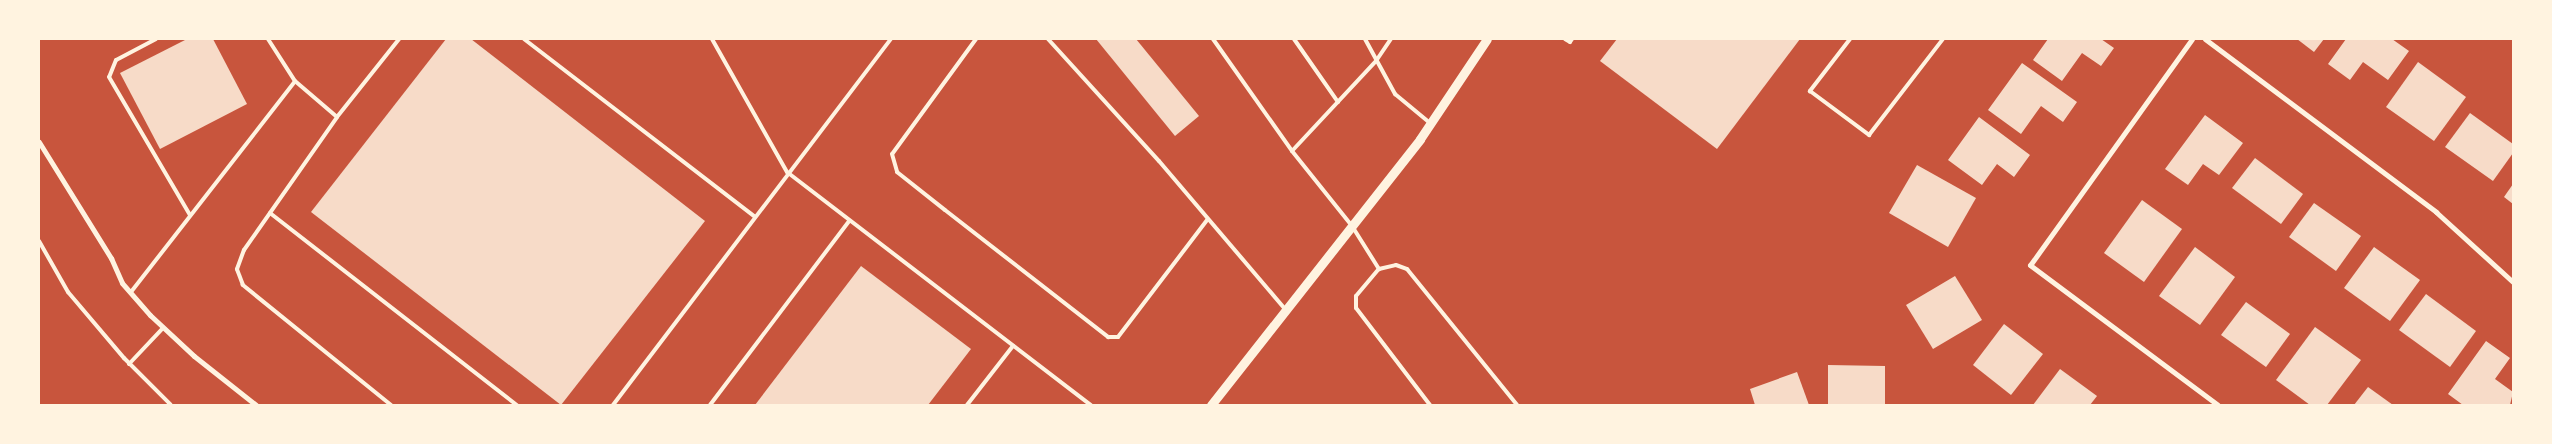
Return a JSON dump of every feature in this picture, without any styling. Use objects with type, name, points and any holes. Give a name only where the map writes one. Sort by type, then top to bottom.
[{"type":"street","points":[[1211,405],[1431,124],[1487,39]]},
{"type":"street","points":[[2192,39],[2030,265],[2218,405]]},
{"type":"street","points":[[2205,39],[2436,212],[2513,282]]},
{"type":"street","points":[[39,142],[111,258],[122,283],[163,328],[256,405]]},
{"type":"lane","points":[[156,39],[116,60],[109,77],[190,215]]},
{"type":"lane","points":[[268,39],[295,80],[337,117]]},
{"type":"lane","points":[[391,405],[243,284],[237,269],[244,250],[337,117],[399,39]]},
{"type":"lane","points":[[524,39],[754,216]]},
{"type":"lane","points":[[712,39],[787,172],[1091,405]]},
{"type":"lane","points":[[612,405],[787,172],[892,39]]},
{"type":"lane","points":[[976,39],[892,154],[897,172],[959,221],[1108,337],[1118,337],[1207,220]]},
{"type":"lane","points":[[1048,39],[1159,161],[1207,220],[1286,310]]},
{"type":"lane","points":[[1213,39],[1292,151],[1352,226],[1379,269]]},
{"type":"lane","points":[[1294,39],[1338,102]]},
{"type":"lane","points":[[1365,39],[1395,94],[1431,124]]},
{"type":"lane","points":[[1292,151],[1376,61],[1391,39]]},
{"type":"lane","points":[[1565,39],[1570,42],[1572,39]]},
{"type":"lane","points":[[1850,39],[1810,91],[1869,135],[1943,39]]},
{"type":"lane","points":[[131,292],[295,80]]},
{"type":"lane","points":[[270,213],[517,405]]},
{"type":"lane","points":[[710,405],[849,221]]},
{"type":"lane","points":[[39,241],[68,292],[129,364],[171,405]]},
{"type":"lane","points":[[1430,405],[1356,308],[1356,296],[1379,269],[1396,265],[1407,269],[1517,405]]},
{"type":"lane","points":[[129,364],[163,328]]},
{"type":"lane","points":[[967,405],[1013,346]]},
{"type":"building","points":[[187,39],[213,39],[247,104],[160,149],[120,73]]},
{"type":"building","points":[[446,39],[471,39],[705,221],[561,405],[311,212]]},
{"type":"building","points":[[1096,39],[1136,39],[1199,116],[1175,136]]},
{"type":"building","points":[[1617,39],[1800,39],[1717,149],[1600,61]]},
{"type":"building","points":[[2048,39],[2101,39],[2114,48],[2101,66],[2082,53],[2062,81],[2033,60]]},
{"type":"building","points":[[2297,39],[2324,39],[2314,52]]},
{"type":"building","points":[[2346,39],[2392,39],[2409,51],[2388,80],[2363,62],[2350,80],[2328,64]]},
{"type":"building","points":[[2418,62],[2466,97],[2434,141],[2386,107]]},
{"type":"building","points":[[2022,63],[2077,102],[2063,122],[2041,106],[2021,134],[1988,110]]},
{"type":"building","points":[[2470,113],[2513,144],[2513,153],[2493,181],[2445,147]]},
{"type":"building","points":[[2205,115],[2243,143],[2219,175],[2203,164],[2188,185],[2165,169]]},
{"type":"building","points":[[1979,117],[2030,155],[2014,177],[1997,164],[1982,185],[1948,160]]},
{"type":"building","points":[[2255,158],[2303,194],[2281,224],[2232,188]]},
{"type":"building","points":[[1917,165],[1976,198],[1948,247],[1889,213]]},
{"type":"building","points":[[2513,184],[2513,204],[2504,197]]},
{"type":"building","points":[[2142,200],[2182,229],[2144,282],[2104,253]]},
{"type":"building","points":[[2314,203],[2361,236],[2336,271],[2289,237]]},
{"type":"building","points":[[2195,247],[2235,277],[2200,325],[2159,296]]},
{"type":"building","points":[[2374,247],[2420,280],[2390,321],[2344,288]]},
{"type":"building","points":[[861,266],[971,349],[928,405],[755,405]]},
{"type":"building","points":[[1955,276],[1982,320],[1933,349],[1906,305]]},
{"type":"building","points":[[2426,294],[2476,331],[2450,367],[2399,330]]},
{"type":"building","points":[[2246,302],[2290,334],[2266,367],[2221,335]]},
{"type":"building","points":[[2004,324],[2043,354],[2011,395],[1973,365]]},
{"type":"building","points":[[2315,327],[2361,360],[2327,405],[2310,405],[2276,380]]},
{"type":"building","points":[[2486,341],[2510,358],[2495,379],[2513,392],[2510,405],[2463,405],[2448,394]]},
{"type":"building","points":[[1828,365],[1885,366],[1885,405],[1828,405]]},
{"type":"building","points":[[2060,369],[2097,396],[2090,405],[2033,405]]},
{"type":"building","points":[[1797,372],[1809,405],[1755,405],[1750,389]]},
{"type":"building","points":[[2368,387],[2393,405],[2354,405]]}]
